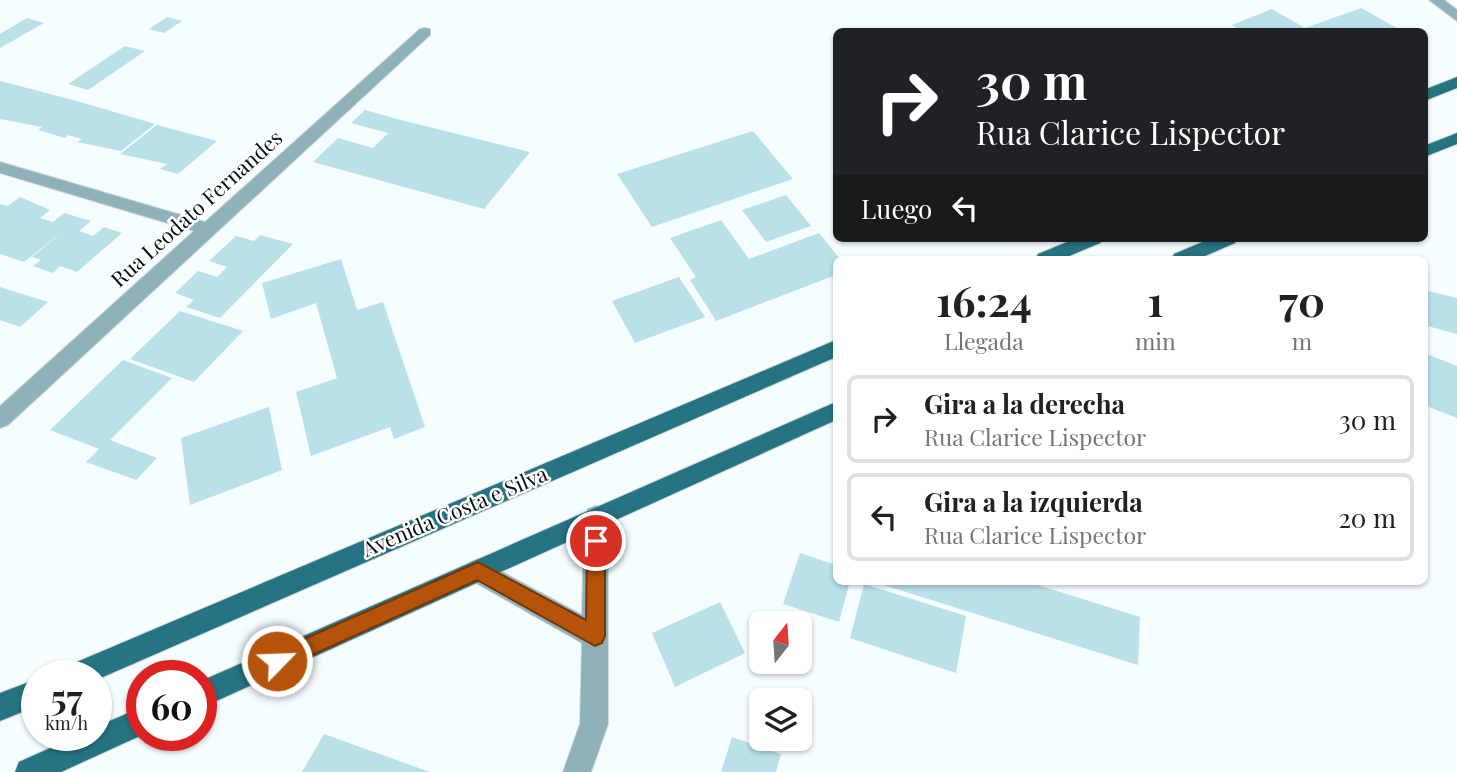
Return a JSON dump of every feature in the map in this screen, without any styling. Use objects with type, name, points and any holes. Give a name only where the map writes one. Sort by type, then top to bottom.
[{"type":"main road","points":[[1428,94],[1457,82]]},
{"type":"main road","points":[[1428,150],[1457,138]]},
{"type":"main road","points":[[1052,256],[1085,242]]},
{"type":"main road","points":[[1188,256],[1219,242]]},
{"type":"main road","name":"Avenida Costa e Silva","points":[[111,660],[833,349]]},
{"type":"main road","points":[[217,688],[833,412]]},
{"type":"main road","points":[[0,707],[21,698]]},
{"type":"main road","points":[[29,772],[126,729]]},
{"type":"street","points":[[1436,0],[1456,14]]},
{"type":"street","name":"Rua Leodato Fernandes","points":[[0,419],[425,32]]},
{"type":"street","points":[[0,167],[208,229]]},
{"type":"street","points":[[577,772],[594,724],[596,517]]},
{"type":"street","points":[[478,571],[595,636]]},
{"type":"building","points":[[1361,8],[1397,28],[1305,28]]},
{"type":"building","points":[[1272,9],[1305,28],[1237,28],[1232,25]]},
{"type":"building","points":[[167,17],[182,21],[164,33],[149,29]]},
{"type":"building","points":[[27,18],[44,23],[0,48],[0,34]]},
{"type":"building","points":[[125,46],[145,51],[88,90],[68,84]]},
{"type":"building","points":[[0,81],[155,124],[121,151],[77,142],[82,139],[68,135],[65,138],[38,130],[42,127],[0,119]]},
{"type":"building","points":[[365,110],[530,152],[484,209],[313,162],[338,138],[373,148],[388,133],[351,123]]},
{"type":"building","points":[[157,125],[217,141],[178,174],[160,169],[167,164],[120,154]]},
{"type":"building","points":[[753,131],[793,179],[652,227],[617,174]]},
{"type":"building","points":[[786,195],[811,226],[766,242],[742,210]]},
{"type":"building","points":[[20,197],[50,210],[40,218],[53,222],[64,213],[91,221],[79,231],[93,236],[104,227],[122,233],[77,272],[60,266],[53,273],[33,266],[41,260],[32,257],[66,229],[24,262],[0,254],[0,204],[8,206]]},
{"type":"building","points":[[721,220],[749,259],[819,233],[838,256],[833,256],[833,276],[716,321],[690,280],[696,277],[670,238]]},
{"type":"building","points":[[260,235],[293,244],[220,318],[186,307],[194,300],[175,293],[198,271],[217,277],[227,267],[209,261],[236,236],[254,241]]},
{"type":"building","points":[[341,259],[357,310],[383,302],[425,427],[394,439],[390,427],[311,456],[296,392],[337,378],[316,303],[271,319],[262,283]]},
{"type":"building","points":[[679,277],[705,317],[635,343],[612,301]]},
{"type":"building","points":[[0,287],[48,302],[20,327],[0,320]]},
{"type":"building","points":[[1428,291],[1457,298],[1457,334],[1428,326]]},
{"type":"building","points":[[180,311],[243,331],[194,382],[130,359]]},
{"type":"building","points":[[1428,355],[1457,366],[1457,418],[1428,407]]},
{"type":"building","points":[[123,360],[172,378],[110,440],[157,458],[136,480],[86,462],[99,449],[50,430]]},
{"type":"building","points":[[269,407],[282,470],[190,505],[181,438]]},
{"type":"building","points":[[800,553],[833,564],[833,585],[849,585],[839,622],[812,613],[812,611],[783,604]]},
{"type":"building","points":[[864,585],[966,616],[956,673],[850,638]]},
{"type":"building","points":[[884,585],[1038,585],[1140,617],[1138,665]]},
{"type":"building","points":[[720,602],[745,653],[675,687],[652,633]]},
{"type":"building","points":[[324,734],[430,772],[302,772]]},
{"type":"building","points":[[732,737],[749,743],[749,751],[772,751],[781,754],[776,772],[721,772]]},
{"type":"route","points":[[277,661],[478,571],[595,636],[596,541]]}]
